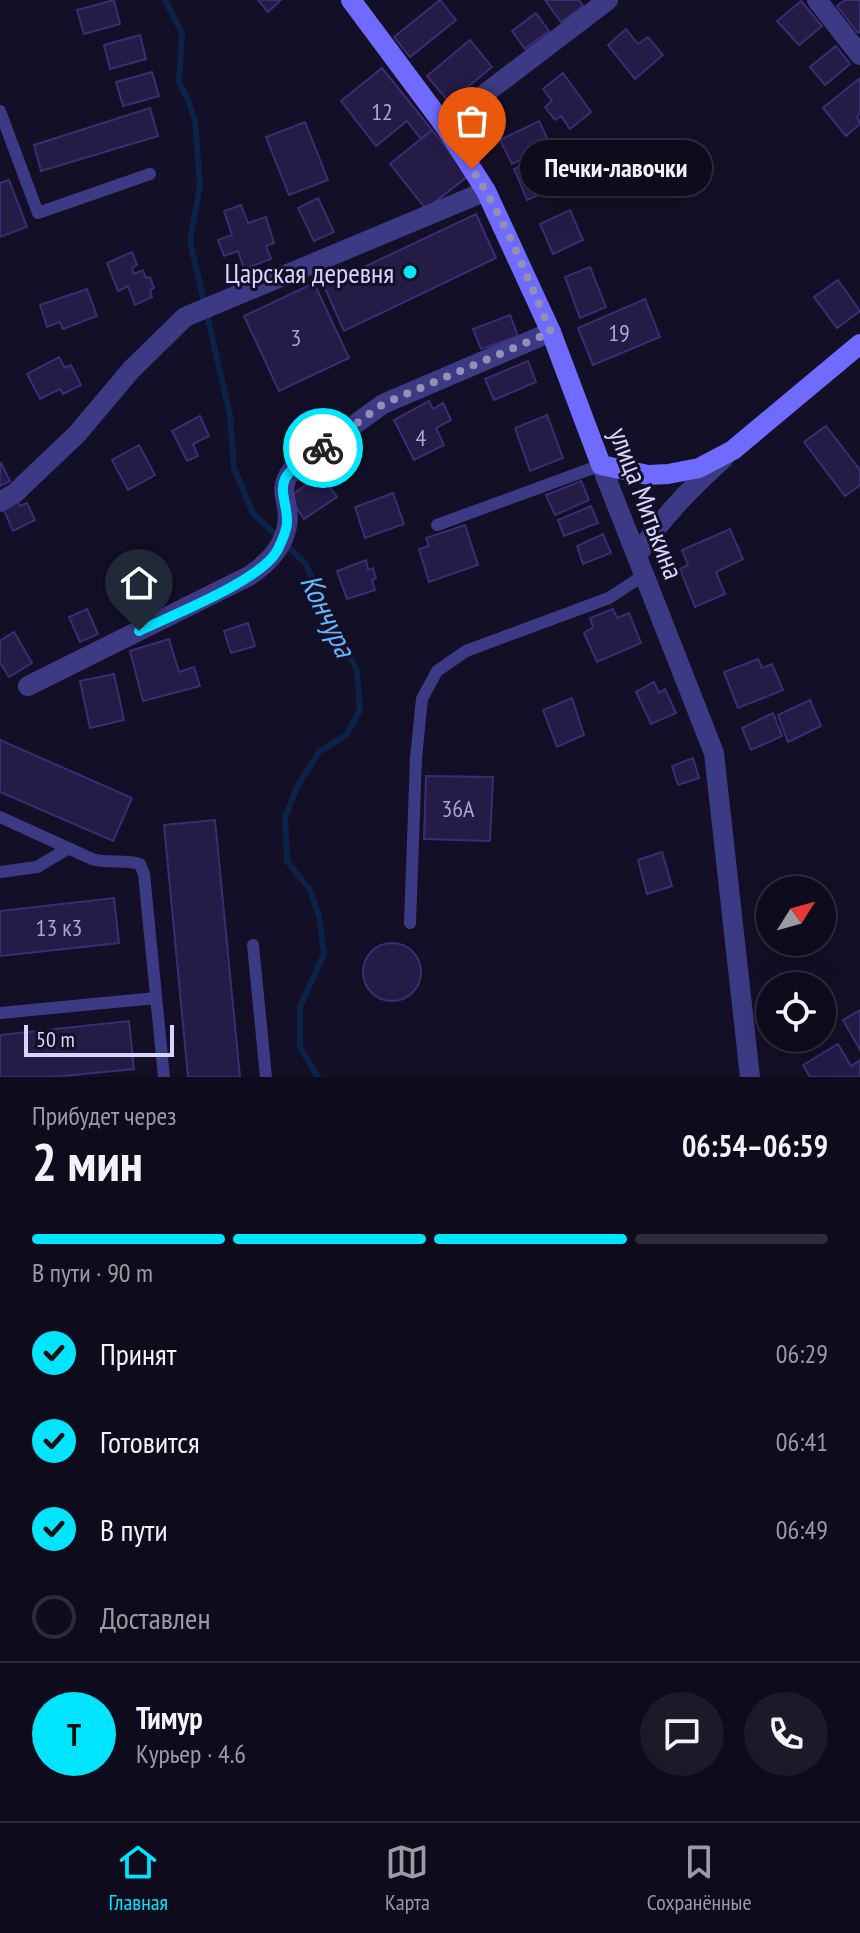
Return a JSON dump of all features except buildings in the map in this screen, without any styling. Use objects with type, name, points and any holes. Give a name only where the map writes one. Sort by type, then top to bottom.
[{"type":"street","name":"улица Митькина","points":[[351,0],[444,125],[486,191],[551,332],[714,753],[750,1077]]},
{"type":"street","points":[[444,125],[608,0]]},
{"type":"street","points":[[817,0],[860,55]]},
{"type":"street","points":[[0,502],[15,493],[77,434],[131,370],[185,317],[486,191]]},
{"type":"street","points":[[28,686],[249,576],[267,564],[287,526],[282,488],[284,480],[301,463],[383,404],[551,332]]},
{"type":"street","points":[[640,565],[669,511],[733,450],[860,344]]},
{"type":"street","points":[[601,465],[648,475],[668,474],[699,468],[733,450]]},
{"type":"lane","points":[[0,111],[38,213],[150,174]]},
{"type":"lane","points":[[437,525],[601,465]]},
{"type":"lane","points":[[410,923],[416,758],[422,699],[437,671],[466,651],[609,598],[640,565]]},
{"type":"lane","points":[[0,817],[101,862],[129,860],[140,864],[144,874],[164,1077]]},
{"type":"lane","points":[[0,872],[37,867],[69,848]]},
{"type":"lane","points":[[253,945],[266,1077]]},
{"type":"lane","points":[[0,1013],[156,998]]},
{"type":"waterway","name":"Кончура","points":[[165,0],[182,33],[179,83],[189,101],[195,122],[200,185],[190,241],[230,415],[234,468],[253,513],[305,563],[357,671],[360,710],[346,735],[319,752],[298,785],[285,817],[287,861],[310,890],[319,916],[324,954],[300,1007],[300,1047],[318,1077]]},
{"type":"way so far","points":[[323,448],[383,404],[551,332],[522,263],[472,169]]},
{"type":"place","name":"Печки-лавочки","points":[[472,169]]},
{"type":"place","name":"Царская деревня","points":[[410,272]]},
{"type":"route","points":[[139,631],[267,564],[287,526],[282,488],[284,480],[292,470],[323,448]]}]
